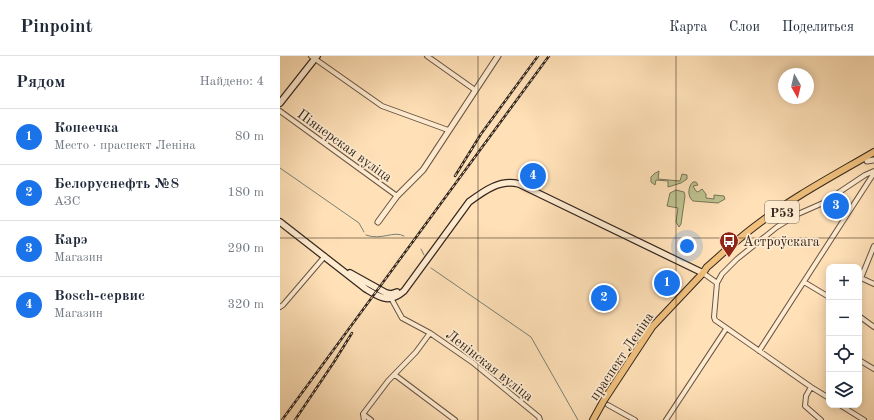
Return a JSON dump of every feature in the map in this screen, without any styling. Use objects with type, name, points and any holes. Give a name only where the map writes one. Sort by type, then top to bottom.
[{"type":"main road","points":[[280,103],[314,57]]},
{"type":"main road","name":"праспект Леніна","points":[[704,273],[707,267],[728,248],[769,216],[874,152]]},
{"type":"main road","name":"праспект Леніна","points":[[593,418],[652,327],[704,273],[759,226],[810,194],[872,159]]},
{"type":"main road","points":[[280,222],[366,289],[379,297],[387,299],[400,295],[404,291],[469,202],[495,186],[506,183],[520,184],[704,273]]},
{"type":"main road","points":[[339,268],[386,293],[391,294],[398,292],[408,284]]},
{"type":"street","points":[[427,56],[475,90]]},
{"type":"street","points":[[378,222],[397,196],[423,170],[498,56]]},
{"type":"street","points":[[314,57],[382,106],[448,130]]},
{"type":"street","name":"Піянерская вуліца","points":[[280,111],[397,196]]},
{"type":"street","points":[[759,351],[874,172]]},
{"type":"street","points":[[826,396],[715,320],[717,283],[722,274],[737,259],[777,227],[798,214],[823,203],[865,175],[874,172]]},
{"type":"street","points":[[874,246],[861,278],[874,284]]},
{"type":"street","points":[[280,306],[283,305],[325,256]]},
{"type":"street","points":[[704,273],[717,283]]},
{"type":"street","points":[[804,282],[826,295]]},
{"type":"street","name":"Ленінская вуліца","points":[[392,298],[402,318],[430,333],[472,362],[539,417],[540,420]]},
{"type":"street","points":[[862,318],[874,327]]},
{"type":"street","points":[[666,420],[726,329]]},
{"type":"street","points":[[364,420],[363,414],[388,381],[416,352],[430,333]]},
{"type":"street","points":[[862,362],[874,369]]},
{"type":"street","points":[[395,375],[455,420]]},
{"type":"street","points":[[811,387],[806,396],[805,406],[821,420]]},
{"type":"street","points":[[608,405],[635,420]]},
{"type":"street","points":[[845,408],[864,420]]},
{"type":"street","points":[[363,414],[371,420]]},
{"type":"green space","points":[[659,171],[658,179],[680,181],[682,174],[687,175],[687,179],[681,183],[668,187],[668,181],[656,180],[655,185],[651,182],[651,177]]},
{"type":"green space","points":[[693,182],[696,182],[698,185],[693,186],[696,191],[698,192],[702,189],[706,194],[706,198],[714,199],[714,195],[724,196],[725,199],[718,203],[693,201],[689,192],[690,186]]},
{"type":"green space","points":[[676,190],[684,192],[685,196],[681,224],[679,227],[676,222],[678,208],[667,206],[670,193]]},
{"type":"waterway","points":[[280,168],[359,223],[364,232]]},
{"type":"waterway","points":[[366,235],[377,237],[400,234],[404,236]]},
{"type":"waterway","points":[[421,249],[424,255]]},
{"type":"waterway","points":[[431,268],[531,337],[578,420]]},
{"type":"railway","points":[[455,176],[481,134],[538,56]]},
{"type":"railway","points":[[282,420],[549,56]]},
{"type":"railway","points":[[295,420],[352,333]]},
{"type":"place","name":"Bosch-сервис","points":[[533,176]]},
{"type":"place","name":"Карэ","points":[[836,206]]},
{"type":"place","name":"Астроўскага","points":[[729,258]]},
{"type":"place","name":"Копеечка","points":[[667,283]]},
{"type":"place","name":"Белоруснефть №8","points":[[604,298]]}]
